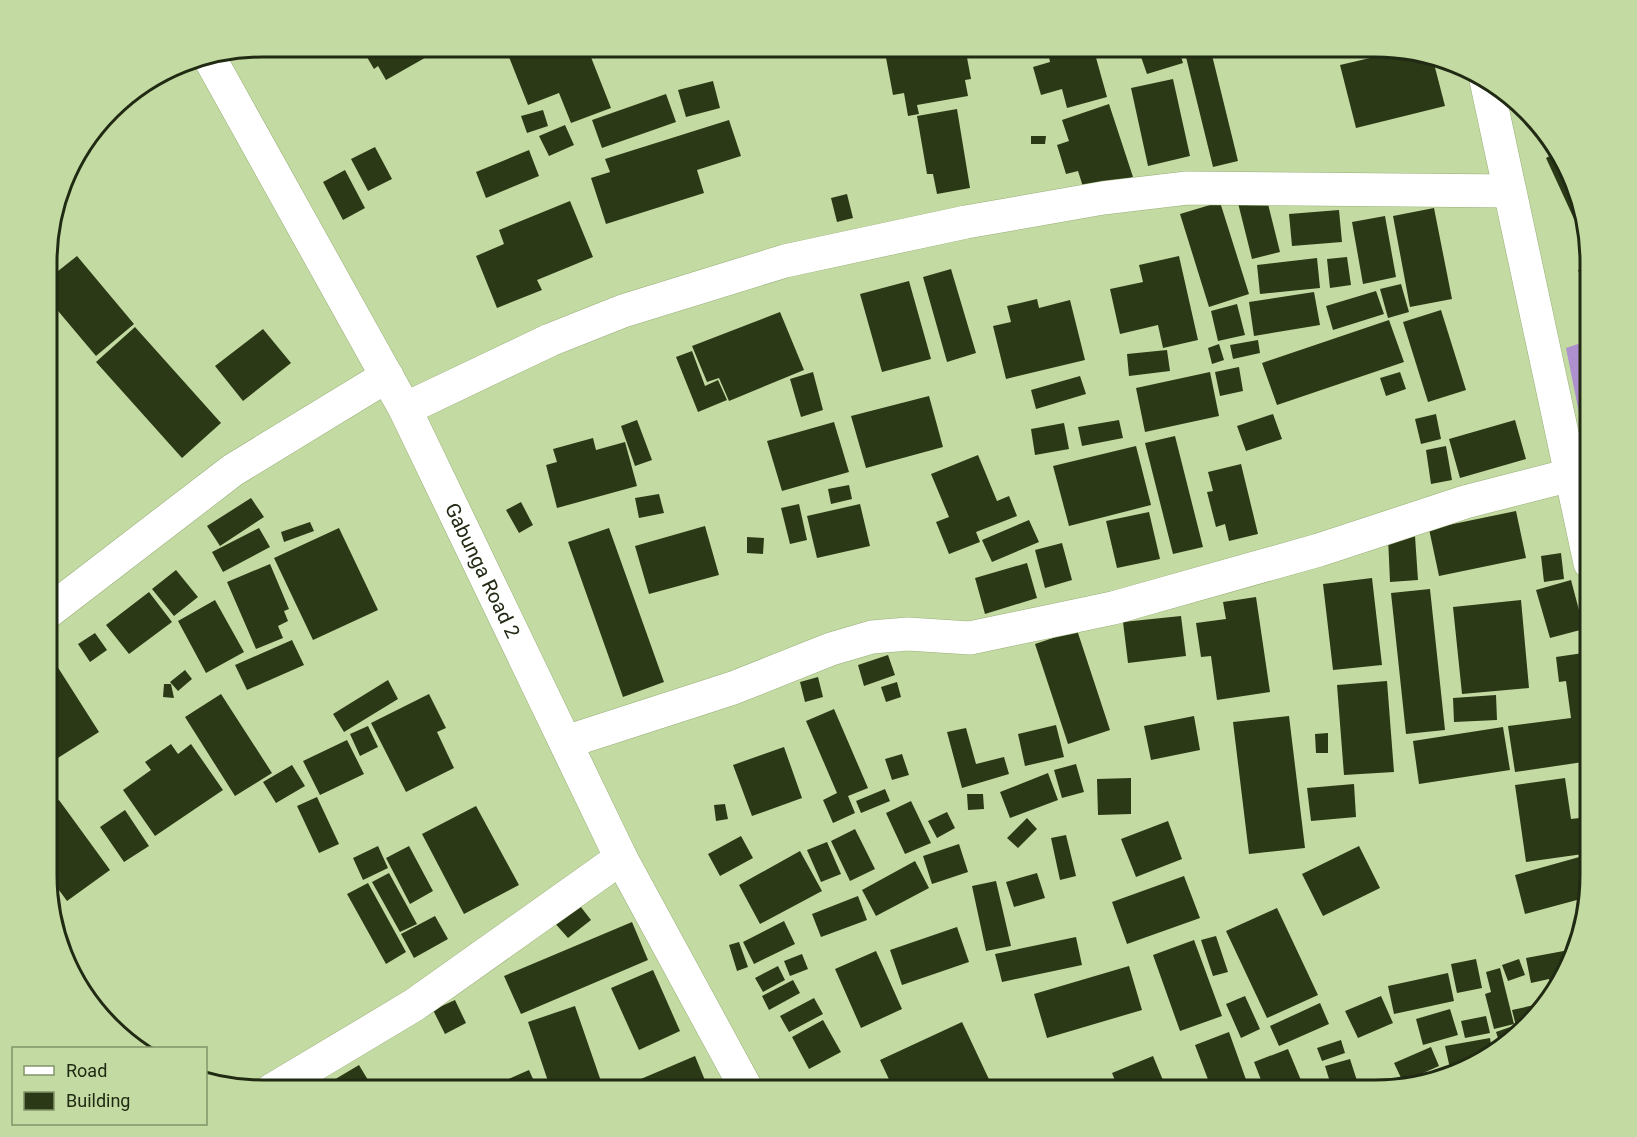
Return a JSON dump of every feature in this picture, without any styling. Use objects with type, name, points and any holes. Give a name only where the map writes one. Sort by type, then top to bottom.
[{"type":"street","name":"Gabunga Road 2","points":[[213,64],[405,409],[621,858],[742,1080]]},
{"type":"street","points":[[566,742],[733,688],[831,649],[872,637],[908,634],[970,638],[1113,608],[1307,553],[1465,502],[1580,473],[1509,191],[1488,91]]},
{"type":"street","points":[[405,409],[550,340],[656,300],[785,261],[966,222],[1103,198],[1187,188],[1509,191]]},
{"type":"street","points":[[57,605],[233,470],[387,376]]},
{"type":"street","points":[[289,1080],[414,1005],[621,858]]},
{"type":"shaded area","points":[[1580,343],[1580,418],[1566,348]]},
{"type":"building","points":[[367,57],[426,57],[386,80],[378,66],[374,69]]},
{"type":"building","points":[[509,57],[591,57],[611,108],[571,123],[559,93],[528,105]]},
{"type":"building","points":[[886,57],[967,57],[971,79],[965,80],[968,96],[917,105],[919,114],[908,116],[904,93],[893,95]]},
{"type":"building","points":[[1049,57],[1096,57],[1107,97],[1067,108],[1062,89],[1041,95],[1033,67],[1050,62]]},
{"type":"building","points":[[1141,57],[1181,57],[1183,63],[1147,74]]},
{"type":"building","points":[[1186,57],[1212,57],[1238,161],[1213,167]]},
{"type":"building","points":[[1374,57],[1389,57],[1435,66],[1445,106],[1356,128],[1340,65]]},
{"type":"building","points":[[1173,79],[1190,156],[1148,166],[1131,88]]},
{"type":"building","points":[[713,81],[720,108],[686,117],[678,90]]},
{"type":"building","points":[[666,94],[676,122],[602,148],[592,120]]},
{"type":"building","points":[[1109,104],[1133,177],[1085,193],[1078,171],[1066,174],[1057,145],[1069,141],[1062,120]]},
{"type":"building","points":[[957,109],[970,188],[937,194],[933,174],[927,174],[917,116]]},
{"type":"building","points":[[543,110],[548,126],[527,133],[521,116]]},
{"type":"building","points":[[729,120],[741,156],[697,170],[704,193],[606,224],[591,178],[610,172],[605,159]]},
{"type":"building","points":[[565,125],[574,145],[549,156],[539,136]]},
{"type":"building","points":[[1031,136],[1046,136],[1045,144],[1031,144]]},
{"type":"building","points":[[375,147],[392,179],[368,191],[351,159]]},
{"type":"building","points":[[529,150],[539,176],[486,198],[476,172]]},
{"type":"building","points":[[1551,156],[1559,171],[1569,196],[1575,221],[1546,158]]},
{"type":"building","points":[[345,170],[365,208],[343,220],[323,182]]},
{"type":"building","points":[[847,194],[853,218],[837,222],[831,198]]},
{"type":"building","points":[[1266,196],[1280,252],[1252,259],[1238,203]]},
{"type":"building","points":[[570,201],[593,257],[537,280],[542,290],[497,308],[476,256],[504,244],[499,230]]},
{"type":"building","points":[[1220,202],[1249,294],[1209,307],[1180,214]]},
{"type":"building","points":[[1434,208],[1452,299],[1410,307],[1393,216]]},
{"type":"building","points":[[1339,210],[1342,242],[1292,246],[1289,214]]},
{"type":"building","points":[[1385,216],[1396,277],[1363,284],[1352,222]]},
{"type":"building","points":[[77,256],[134,324],[96,356],[57,310],[57,272]]},
{"type":"building","points":[[1179,256],[1198,340],[1163,348],[1158,325],[1120,334],[1110,289],[1143,282],[1139,265]]},
{"type":"building","points":[[1347,257],[1351,285],[1330,288],[1327,259]]},
{"type":"building","points":[[1317,258],[1320,288],[1260,294],[1257,265]]},
{"type":"building","points":[[951,269],[976,353],[947,362],[923,277]]},
{"type":"building","points":[[909,281],[931,359],[882,372],[860,294]]},
{"type":"building","points":[[1401,284],[1409,312],[1388,318],[1380,289]]},
{"type":"building","points":[[1376,291],[1384,314],[1333,330],[1326,306]]},
{"type":"building","points":[[1314,292],[1320,325],[1254,336],[1249,302]]},
{"type":"building","points":[[1037,299],[1039,308],[1070,300],[1085,360],[1006,379],[993,326],[1011,322],[1007,306]]},
{"type":"building","points":[[1237,304],[1245,335],[1218,341],[1211,311]]},
{"type":"building","points":[[1441,310],[1466,390],[1428,402],[1403,322]]},
{"type":"building","points":[[780,312],[804,370],[729,401],[719,378],[707,382],[692,346]]},
{"type":"building","points":[[1389,320],[1404,362],[1277,405],[1262,363]]},
{"type":"building","points":[[135,327],[221,423],[182,458],[96,362]]},
{"type":"building","points":[[263,329],[291,363],[243,401],[215,366]]},
{"type":"building","points":[[1258,340],[1260,353],[1233,359],[1230,345]]},
{"type":"building","points":[[1219,344],[1224,360],[1212,364],[1208,348]]},
{"type":"building","points":[[1167,350],[1170,371],[1129,376],[1127,354]]},
{"type":"building","points":[[692,351],[705,386],[718,380],[727,400],[698,412],[676,357]]},
{"type":"building","points":[[1239,367],[1243,391],[1220,396],[1215,372]]},
{"type":"building","points":[[813,372],[823,410],[801,417],[790,379]]},
{"type":"building","points":[[1210,372],[1219,416],[1145,432],[1136,388]]},
{"type":"building","points":[[1400,372],[1406,389],[1386,396],[1380,378]]},
{"type":"building","points":[[1080,376],[1086,394],[1036,409],[1031,390]]},
{"type":"building","points":[[929,396],[943,447],[866,468],[851,416]]},
{"type":"building","points":[[1273,414],[1282,439],[1246,451],[1237,426]]},
{"type":"building","points":[[1436,414],[1441,439],[1421,444],[1415,419]]},
{"type":"building","points":[[637,420],[652,460],[635,466],[621,426]]},
{"type":"building","points":[[1119,420],[1123,438],[1082,446],[1078,427]]},
{"type":"building","points":[[1515,420],[1526,459],[1460,478],[1449,439]]},
{"type":"building","points":[[834,422],[849,472],[782,491],[767,441]]},
{"type":"building","points":[[1064,423],[1069,449],[1035,455],[1031,429]]},
{"type":"building","points":[[1175,436],[1203,547],[1173,554],[1145,443]]},
{"type":"building","points":[[593,438],[596,450],[625,442],[637,486],[557,508],[546,465],[557,462],[553,449]]},
{"type":"building","points":[[1136,446],[1151,505],[1069,526],[1053,466]]},
{"type":"building","points":[[1446,446],[1452,480],[1431,484],[1426,450]]},
{"type":"building","points":[[978,455],[997,501],[1009,496],[1017,516],[976,532],[980,542],[949,554],[936,522],[949,517],[931,474]]},
{"type":"building","points":[[1241,464],[1258,534],[1229,541],[1225,524],[1216,527],[1207,492],[1213,491],[1208,472]]},
{"type":"building","points":[[849,485],[852,499],[831,504],[828,489]]},
{"type":"building","points":[[659,494],[664,513],[639,518],[635,498]]},
{"type":"building","points":[[251,498],[264,517],[220,546],[207,526]]},
{"type":"building","points":[[521,502],[533,525],[519,533],[506,510]]},
{"type":"building","points":[[799,504],[807,540],[790,544],[781,508]]},
{"type":"building","points":[[860,504],[870,546],[817,558],[807,516]]},
{"type":"building","points":[[1516,511],[1526,558],[1439,576],[1429,529]]},
{"type":"building","points":[[1149,512],[1160,559],[1117,568],[1106,521]]},
{"type":"building","points":[[1029,520],[1039,542],[992,562],[982,540]]},
{"type":"building","points":[[310,522],[314,531],[284,542],[281,532]]},
{"type":"building","points":[[705,526],[719,575],[649,594],[635,546]]},
{"type":"building","points":[[259,528],[270,547],[223,572],[212,552]]},
{"type":"building","points":[[339,528],[378,610],[313,640],[274,558]]},
{"type":"building","points":[[609,528],[664,682],[623,697],[568,542]]},
{"type":"building","points":[[1415,536],[1418,580],[1390,582],[1388,537]]},
{"type":"building","points":[[747,537],[764,538],[763,554],[747,553]]},
{"type":"building","points":[[1062,543],[1072,580],[1045,588],[1035,550]]},
{"type":"building","points":[[1561,553],[1564,579],[1544,582],[1541,556]]},
{"type":"building","points":[[1027,563],[1037,598],[985,614],[975,578]]},
{"type":"building","points":[[270,564],[289,609],[284,611],[288,621],[278,626],[283,638],[256,649],[227,582]]},
{"type":"building","points":[[176,570],[198,597],[174,616],[152,589]]},
{"type":"building","points":[[1372,578],[1382,665],[1333,670],[1323,584]]},
{"type":"building","points":[[1571,580],[1580,614],[1580,630],[1550,638],[1536,590]]},
{"type":"building","points":[[1430,589],[1445,730],[1406,734],[1391,593]]},
{"type":"building","points":[[149,592],[172,622],[129,654],[106,625]]},
{"type":"building","points":[[1256,597],[1270,692],[1217,700],[1211,656],[1201,657],[1196,623],[1226,619],[1223,602]]},
{"type":"building","points":[[215,600],[244,652],[206,673],[178,621]]},
{"type":"building","points":[[1521,600],[1529,688],[1462,694],[1453,607]]},
{"type":"building","points":[[1181,616],[1186,656],[1128,663],[1123,622]]},
{"type":"building","points":[[1077,630],[1110,730],[1068,744],[1035,644]]},
{"type":"building","points":[[95,633],[107,650],[90,662],[78,644]]},
{"type":"building","points":[[292,640],[304,665],[247,690],[235,665]]},
{"type":"building","points":[[1580,653],[1580,762],[1515,772],[1508,726],[1571,718],[1566,681],[1559,682],[1556,657]]},
{"type":"building","points":[[888,655],[895,675],[864,686],[858,665]]},
{"type":"building","points":[[57,666],[99,732],[57,758]]},
{"type":"building","points":[[185,670],[192,679],[178,691],[170,682]]},
{"type":"building","points":[[818,677],[823,697],[805,702],[800,682]]},
{"type":"building","points":[[388,680],[398,699],[344,732],[333,714]]},
{"type":"building","points":[[1387,681],[1394,772],[1344,775],[1337,685]]},
{"type":"building","points":[[897,682],[901,697],[886,702],[881,687]]},
{"type":"building","points":[[164,684],[171,684],[174,698],[163,697]]},
{"type":"building","points":[[221,694],[272,773],[235,796],[185,717]]},
{"type":"building","points":[[429,694],[446,728],[437,732],[454,768],[406,792],[371,723]]},
{"type":"building","points":[[1496,695],[1497,720],[1454,722],[1453,698]]},
{"type":"building","points":[[834,709],[868,788],[848,796],[855,813],[833,823],[823,800],[837,793],[806,721]]},
{"type":"building","points":[[1194,716],[1200,750],[1151,760],[1144,726]]},
{"type":"building","points":[[1289,716],[1305,848],[1249,854],[1233,722]]},
{"type":"building","points":[[1056,725],[1064,757],[1025,766],[1018,734]]},
{"type":"building","points":[[368,726],[378,747],[360,756],[350,734]]},
{"type":"building","points":[[1503,727],[1510,770],[1419,784],[1413,741]]},
{"type":"building","points":[[966,728],[976,764],[1004,757],[1009,774],[962,788],[947,732]]},
{"type":"building","points":[[1328,733],[1328,753],[1316,753],[1315,734]]},
{"type":"building","points":[[347,740],[364,774],[320,795],[303,761]]},
{"type":"building","points":[[171,744],[178,754],[191,744],[223,790],[155,836],[123,790],[151,770],[145,762]]},
{"type":"building","points":[[784,747],[802,798],[752,816],[733,765]]},
{"type":"building","points":[[902,754],[909,775],[892,780],[885,759]]},
{"type":"building","points":[[1076,764],[1084,792],[1062,798],[1054,770]]},
{"type":"building","points":[[292,765],[305,786],[276,803],[263,782]]},
{"type":"building","points":[[1048,773],[1058,800],[1010,818],[1000,792]]},
{"type":"building","points":[[1131,778],[1131,814],[1098,815],[1097,779]]},
{"type":"building","points":[[1565,778],[1571,819],[1580,818],[1580,854],[1526,862],[1515,785]]},
{"type":"building","points":[[1354,784],[1356,817],[1311,821],[1307,788]]},
{"type":"building","points":[[885,789],[890,801],[861,813],[856,801]]},
{"type":"building","points":[[967,794],[983,794],[984,809],[968,810]]},
{"type":"building","points":[[317,797],[339,844],[319,853],[297,806]]},
{"type":"building","points":[[59,800],[110,870],[67,901],[57,887],[57,801]]},
{"type":"building","points":[[911,801],[931,843],[905,854],[886,813]]},
{"type":"building","points":[[725,804],[728,819],[716,821],[714,805]]},
{"type":"building","points":[[476,806],[519,885],[464,914],[422,834]]},
{"type":"building","points":[[125,810],[149,846],[124,862],[100,827]]},
{"type":"building","points":[[947,812],[955,828],[937,838],[928,821]]},
{"type":"building","points":[[1027,818],[1037,829],[1018,848],[1007,838]]},
{"type":"building","points":[[1168,821],[1182,859],[1136,877],[1121,839]]},
{"type":"building","points":[[855,829],[875,869],[850,881],[831,841]]},
{"type":"building","points":[[1066,835],[1076,876],[1060,880],[1051,838]]},
{"type":"building","points":[[741,836],[753,858],[720,876],[708,854]]},
{"type":"building","points":[[827,842],[841,874],[821,882],[807,850]]},
{"type":"building","points":[[959,844],[968,872],[932,884],[923,856]]},
{"type":"building","points":[[378,846],[388,868],[363,880],[353,858]]},
{"type":"building","points":[[409,846],[433,891],[410,904],[386,858]]},
{"type":"building","points":[[1359,846],[1380,888],[1323,916],[1302,874]]},
{"type":"building","points":[[800,851],[822,891],[760,924],[739,885]]},
{"type":"building","points":[[1580,857],[1578,900],[1525,914],[1515,875]]},
{"type":"building","points":[[915,861],[929,888],[876,916],[862,890]]},
{"type":"building","points":[[389,873],[417,924],[400,932],[372,882]]},
{"type":"building","points":[[1037,873],[1045,898],[1014,907],[1006,882]]},
{"type":"building","points":[[1184,876],[1200,918],[1127,944],[1112,902]]},
{"type":"building","points":[[996,881],[1011,946],[986,951],[972,886]]},
{"type":"building","points":[[368,883],[406,952],[386,964],[347,894]]},
{"type":"building","points":[[858,896],[867,920],[821,937],[812,914]]},
{"type":"building","points":[[577,902],[591,920],[568,938],[553,921]]},
{"type":"building","points":[[1277,908],[1318,995],[1267,1018],[1226,931]]},
{"type":"building","points":[[435,916],[448,939],[414,958],[401,934]]},
{"type":"building","points":[[784,921],[795,944],[754,964],[743,942]]},
{"type":"building","points":[[632,922],[648,960],[521,1014],[504,976]]},
{"type":"building","points":[[957,927],[969,962],[902,985],[890,950]]},
{"type":"building","points":[[1216,936],[1228,972],[1213,976],[1201,940]]},
{"type":"building","points":[[1076,937],[1082,965],[1002,982],[995,954]]},
{"type":"building","points":[[1194,940],[1222,1016],[1180,1031],[1153,955]]},
{"type":"building","points":[[739,942],[748,967],[737,971],[729,945]]},
{"type":"building","points":[[876,951],[902,1009],[861,1028],[835,969]]},
{"type":"building","points":[[1565,951],[1550,983],[1549,979],[1531,983],[1526,958]]},
{"type":"building","points":[[802,954],[808,969],[790,976],[784,961]]},
{"type":"building","points":[[1476,959],[1482,988],[1457,993],[1451,964]]},
{"type":"building","points":[[1519,959],[1525,975],[1508,981],[1502,965]]},
{"type":"building","points":[[778,966],[785,980],[763,992],[755,978]]},
{"type":"building","points":[[1129,966],[1142,1010],[1047,1038],[1034,994]]},
{"type":"building","points":[[1500,968],[1514,1024],[1494,1029],[1485,994],[1491,992],[1486,972]]},
{"type":"building","points":[[653,970],[680,1031],[639,1050],[611,988]]},
{"type":"building","points":[[1448,973],[1454,1001],[1394,1014],[1388,986]]},
{"type":"building","points":[[793,980],[800,993],[769,1010],[762,996]]},
{"type":"building","points":[[1245,996],[1260,1029],[1241,1038],[1226,1004]]},
{"type":"building","points":[[1381,996],[1393,1023],[1358,1038],[1345,1011]]},
{"type":"building","points":[[814,998],[823,1014],[789,1032],[780,1016]]},
{"type":"building","points":[[455,1000],[466,1023],[445,1034],[433,1010]]},
{"type":"building","points":[[1320,1003],[1329,1024],[1279,1046],[1270,1026]]},
{"type":"building","points":[[1533,1005],[1515,1024],[1512,1010]]},
{"type":"building","points":[[575,1006],[601,1080],[548,1080],[528,1022]]},
{"type":"building","points":[[1450,1009],[1458,1035],[1423,1045],[1416,1019]]},
{"type":"building","points":[[1486,1016],[1490,1033],[1465,1038],[1461,1021]]},
{"type":"building","points":[[823,1020],[841,1052],[809,1069],[792,1037]]},
{"type":"building","points":[[962,1022],[989,1080],[889,1080],[880,1060]]},
{"type":"building","points":[[1513,1026],[1498,1039],[1496,1032]]},
{"type":"building","points":[[1229,1032],[1246,1080],[1208,1080],[1195,1045]]},
{"type":"building","points":[[1490,1038],[1491,1044],[1449,1066],[1445,1046]]},
{"type":"building","points":[[1341,1040],[1345,1053],[1322,1061],[1317,1048]]},
{"type":"building","points":[[1431,1047],[1439,1066],[1419,1075],[1401,1078],[1394,1063]]},
{"type":"building","points":[[1288,1049],[1301,1080],[1261,1080],[1254,1062]]},
{"type":"building","points":[[695,1056],[705,1080],[638,1080]]},
{"type":"building","points":[[1153,1056],[1163,1080],[1115,1080],[1112,1073]]},
{"type":"building","points":[[1350,1059],[1357,1080],[1329,1080],[1325,1066]]},
{"type":"building","points":[[359,1065],[368,1080],[334,1080]]},
{"type":"building","points":[[529,1070],[534,1080],[506,1080]]}]
